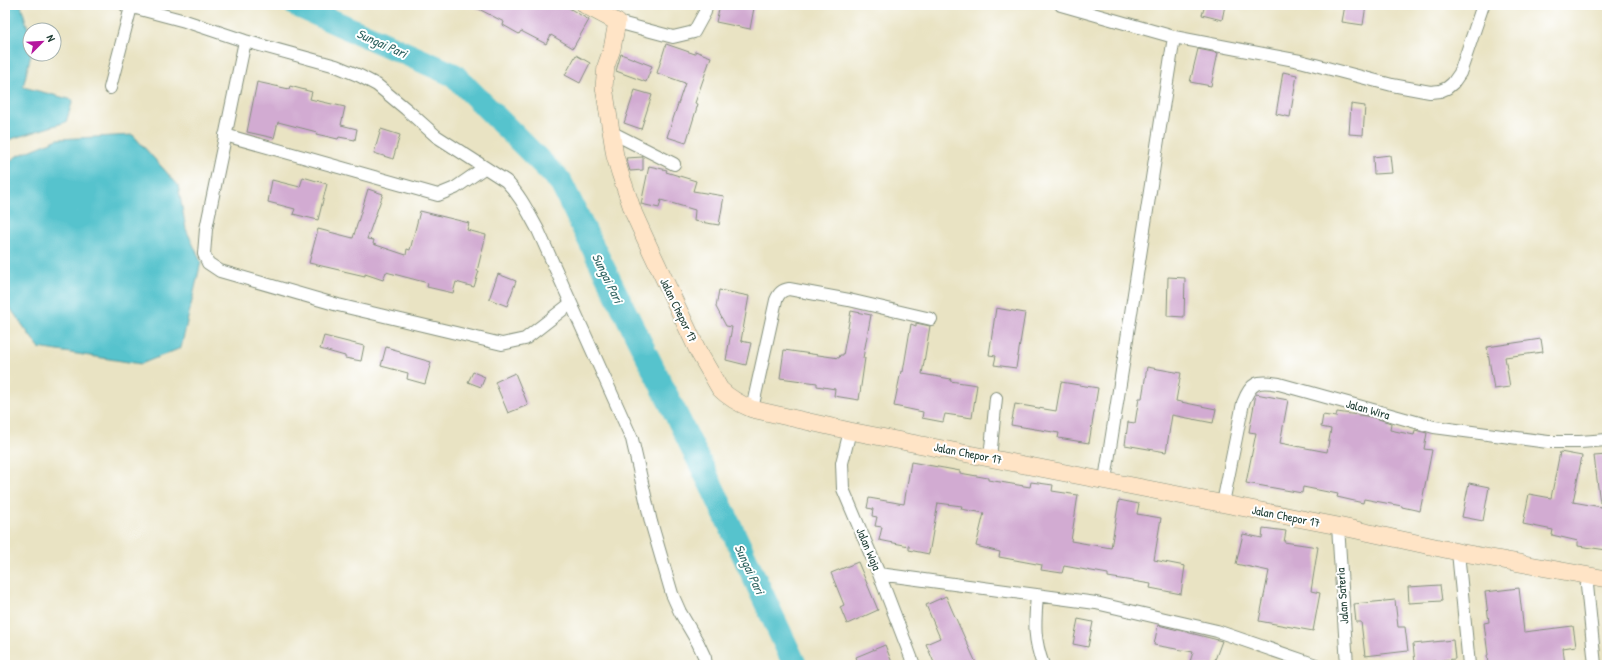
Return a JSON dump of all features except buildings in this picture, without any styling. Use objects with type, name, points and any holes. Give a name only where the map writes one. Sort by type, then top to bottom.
[{"type":"street","points":[[586,5],[617,22],[673,37],[694,32],[705,12],[706,5]]},
{"type":"street","points":[[1061,5],[1174,37],[1300,61],[1392,85],[1430,92],[1440,92],[1453,83],[1460,73],[1483,5]]},
{"type":"street","points":[[110,88],[128,6],[185,21],[245,41],[336,66],[360,76],[377,86],[406,109],[436,136],[506,181],[520,197],[538,230],[632,439],[651,522],[672,594],[701,650],[706,665]]},
{"type":"street","name":"Jalan Chepor 17","points":[[617,22],[604,79],[605,96],[611,132],[620,173],[634,214],[698,351],[720,389],[732,399],[752,409],[850,431],[1338,526],[1458,552],[1607,578]]},
{"type":"street","points":[[1105,480],[1174,37]]},
{"type":"street","points":[[245,41],[206,229],[204,254],[208,263],[220,271],[338,306],[502,344],[525,339],[570,304]]},
{"type":"street","points":[[611,132],[674,164]]},
{"type":"street","points":[[225,135],[438,195],[455,188],[484,168]]},
{"type":"street","points":[[752,409],[776,300],[779,293],[784,290],[789,289],[849,300],[931,319]]},
{"type":"street","name":"Jalan Wira","points":[[1223,504],[1243,403],[1252,386],[1262,382],[1278,384],[1434,427],[1548,442],[1607,440]]},
{"type":"street","points":[[990,458],[996,398]]},
{"type":"street","name":"Jalan Waja","points":[[850,431],[842,463],[843,489],[879,574],[914,665]]},
{"type":"street","name":"Jalan Sateria","points":[[1338,526],[1347,665]]},
{"type":"street","points":[[1458,552],[1469,665]]},
{"type":"street","points":[[879,574],[1096,603],[1217,631],[1316,665]]},
{"type":"street","points":[[1586,575],[1595,665]]},
{"type":"street","points":[[1037,595],[1035,634],[1037,648],[1043,665]]},
{"type":"water","points":[[5,5],[21,5],[26,22],[22,22],[22,62],[29,62],[23,87],[73,100],[66,122],[5,141]]},
{"type":"water","points":[[133,135],[178,185],[186,229],[201,262],[181,348],[141,364],[39,348],[5,301],[5,165],[17,156],[58,139]]},
{"type":"waterway","name":"Sungai Pari","points":[[296,5],[454,75],[560,181],[713,489],[795,665]]}]
